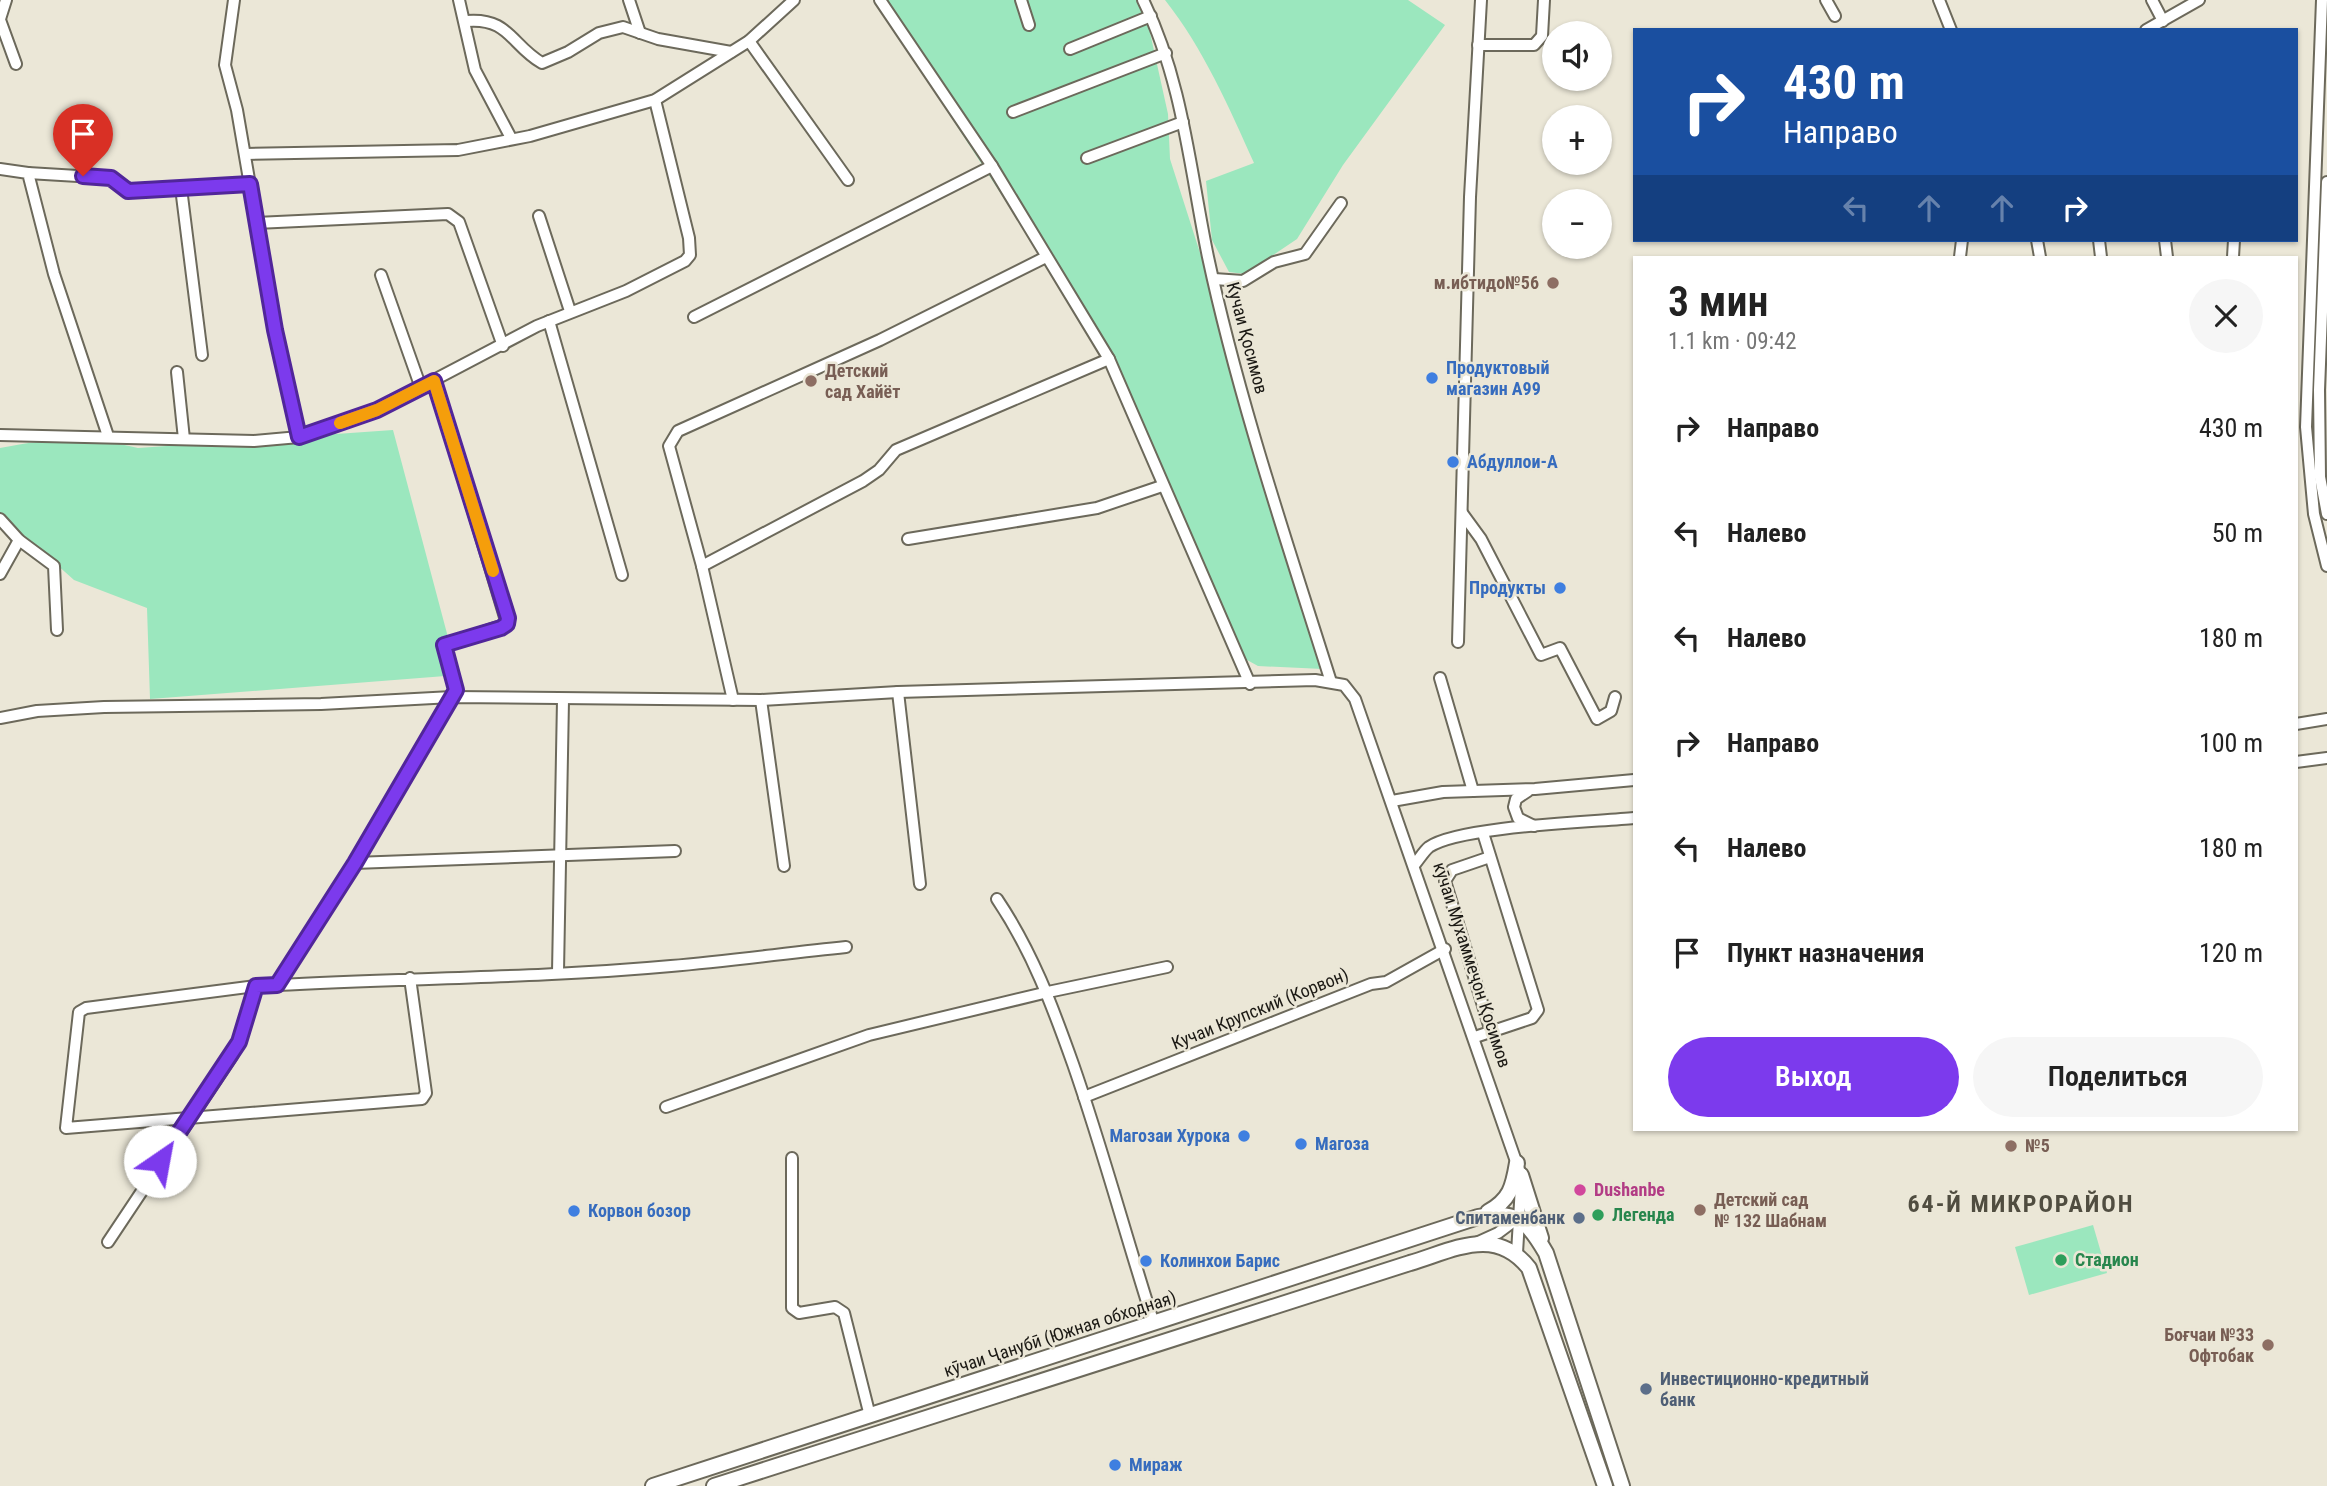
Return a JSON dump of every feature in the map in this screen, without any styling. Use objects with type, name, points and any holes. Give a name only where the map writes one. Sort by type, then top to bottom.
[{"type":"main road","points":[[1478,1217],[1503,1204],[1513,1190],[1519,1169]]},
{"type":"main road","points":[[1519,1169],[1622,1486]]},
{"type":"main road","points":[[1478,1217],[1500,1213],[1518,1218],[1534,1232],[1546,1253]]},
{"type":"main road","name":"кӯчаи Ҷанубӣ (Южная обходная)","points":[[653,1486],[1478,1217]]},
{"type":"main road","points":[[714,1486],[1474,1244],[1493,1243],[1517,1253],[1529,1268],[1605,1486]]},
{"type":"street","points":[[6,0],[0,19],[16,64]]},
{"type":"street","points":[[234,0],[225,65],[246,154],[275,330],[299,437]]},
{"type":"street","points":[[459,0],[466,21],[475,70],[511,138]]},
{"type":"street","points":[[629,0],[640,33]]},
{"type":"street","points":[[246,154],[458,150],[530,136],[655,100],[749,41],[794,0]]},
{"type":"street","points":[[880,0],[992,166],[1109,359],[1161,485],[1250,684]]},
{"type":"street","points":[[1021,0],[1029,25]]},
{"type":"street","name":"Кучаи Қосимов","points":[[1143,0],[1166,53],[1183,122],[1214,279],[1282,526],[1331,682]]},
{"type":"street","points":[[1458,642],[1469,197],[1481,0]]},
{"type":"street","points":[[1478,45],[1534,45],[1542,36],[1544,0]]},
{"type":"street","points":[[1826,0],[1835,16]]},
{"type":"street","points":[[1939,0],[1950,28]]},
{"type":"street","points":[[2152,0],[2163,21]]},
{"type":"street","points":[[2150,28],[2199,0]]},
{"type":"street","points":[[2324,2],[2306,426],[2314,514],[2327,566]]},
{"type":"street","points":[[1070,49],[1151,16]]},
{"type":"street","points":[[466,21],[480,20],[504,27],[542,62],[608,30],[623,27],[698,48],[731,52]]},
{"type":"street","points":[[749,41],[848,180]]},
{"type":"street","points":[[1013,112],[1166,53]]},
{"type":"street","points":[[0,435],[254,441],[299,437],[377,410],[549,321],[626,291],[685,261],[690,255],[689,238],[655,100]]},
{"type":"street","points":[[1087,158],[1183,122]]},
{"type":"street","points":[[694,317],[992,166]]},
{"type":"street","points":[[0,169],[111,178],[128,191],[250,184]]},
{"type":"street","points":[[28,173],[54,274],[108,436]]},
{"type":"street","points":[[2327,182],[2319,390],[2320,477],[2327,514]]},
{"type":"street","points":[[181,188],[202,355]]},
{"type":"street","points":[[1214,279],[1242,281],[1274,262],[1305,254],[1341,203]]},
{"type":"street","points":[[256,223],[448,214],[459,222],[503,346]]},
{"type":"street","points":[[539,216],[570,311]]},
{"type":"street","points":[[733,700],[702,566],[669,446],[678,431],[880,340],[1046,257]]},
{"type":"street","points":[[382,275],[421,388]]},
{"type":"street","points":[[549,321],[622,575]]},
{"type":"street","points":[[702,566],[863,481],[879,470],[896,450],[1109,359]]},
{"type":"street","points":[[177,372],[184,439]]},
{"type":"street","points":[[277,985],[355,863],[456,690],[444,645],[507,624],[508,618],[434,381]]},
{"type":"street","points":[[908,539],[1097,508],[1161,485]]},
{"type":"street","points":[[1462,513],[1481,539],[1541,655],[1560,648],[1597,719],[1611,711],[1615,697]]},
{"type":"street","points":[[0,519],[19,540],[54,566],[58,630]]},
{"type":"street","points":[[0,575],[19,540]]},
{"type":"street","points":[[1440,678],[1473,791]]},
{"type":"street","points":[[0,718],[37,711],[104,707],[321,704],[452,697],[761,700],[898,692],[1331,682],[1344,685],[1355,699],[1415,863]]},
{"type":"street","points":[[898,692],[920,884]]},
{"type":"street","points":[[558,972],[563,700]]},
{"type":"street","points":[[761,700],[785,866]]},
{"type":"street","points":[[2298,724],[2327,719]]},
{"type":"street","points":[[2298,762],[2327,758]]},
{"type":"street","points":[[1392,801],[1443,792],[1535,789],[1633,780]]},
{"type":"street","points":[[1535,789],[1524,792],[1516,799],[1514,807],[1518,818],[1536,827]]},
{"type":"street","name":"кӯчаи Мухаммеҷон Қосимов","points":[[1517,1253],[1519,1169],[1415,863],[1427,848],[1439,842],[1483,832],[1633,818]]},
{"type":"street","points":[[1475,1037],[1532,1018],[1538,1010],[1483,832]]},
{"type":"street","points":[[355,863],[675,851]]},
{"type":"street","points":[[1490,857],[1452,870],[1445,881],[1491,1032]]},
{"type":"street","points":[[997,899],[1032,956],[1048,992],[1084,1097],[1154,1324]]},
{"type":"street","points":[[410,978],[426,1093],[422,1099],[66,1128],[79,1012],[86,1008],[256,986],[410,978],[669,967],[846,947]]},
{"type":"street","name":"Кучаи Крупский (Корвон)","points":[[1084,1097],[1371,984],[1386,982],[1445,949]]},
{"type":"street","points":[[666,1107],[869,1035],[1048,992],[1167,967]]},
{"type":"street","points":[[108,1242],[239,1042],[256,986]]},
{"type":"street","points":[[792,1157],[792,1308],[799,1313],[835,1307],[844,1313],[870,1416]]},
{"type":"street","points":[[1474,1244],[1498,1233],[1518,1218]]},
{"type":"green space","points":[[875,0],[1136,0],[1147,19],[1168,114],[1170,159],[1233,356],[1323,669],[1258,666],[1238,655],[1111,363]]},
{"type":"green space","points":[[1165,0],[1408,0],[1445,25],[1343,165],[1297,239],[1245,274],[1229,272],[1212,240],[1206,181],[1254,163],[1203,58]]},
{"type":"green space","points":[[393,430],[458,675],[150,699],[147,608],[74,580],[0,514],[0,448],[36,442],[86,440],[138,448]]},
{"type":"green space","name":"Стадион","points":[[2093,1225],[2107,1273],[2029,1295],[2015,1247]]},
{"type":"slow traffic","points":[[340,423],[377,410],[434,381],[493,571]]},
{"type":"place","name":"м.ибтидо№56","points":[[1553,283]]},
{"type":"place","name":"Продуктовый магазин А99","points":[[1432,378]]},
{"type":"place","name":"Детский сад Хайёт","points":[[811,381]]},
{"type":"place","name":"Абдуллои-А","points":[[1453,462]]},
{"type":"place","name":"Продукты","points":[[1560,588]]},
{"type":"place","name":"Магозаи Хурока","points":[[1244,1136]]},
{"type":"place","name":"Магоза","points":[[1301,1144]]},
{"type":"place","name":"№5","points":[[2011,1146]]},
{"type":"place","name":"Dushanbe","points":[[1580,1190]]},
{"type":"place","name":"Детский сад № 132 Шабнам","points":[[1700,1210]]},
{"type":"place","name":"Корвон бозор","points":[[574,1211]]},
{"type":"place","name":"Легенда","points":[[1598,1215]]},
{"type":"place","name":"Спитаменбанк","points":[[1579,1218]]},
{"type":"place","name":"Стадион","points":[[2061,1260]]},
{"type":"place","name":"Колинхои Барис","points":[[1146,1261]]},
{"type":"place","name":"Боғчаи №33 Офтобак","points":[[2268,1345]]},
{"type":"place","name":"Инвестиционно-кредитный банк","points":[[1646,1389]]},
{"type":"place","name":"Мираж","points":[[1115,1465]]},
{"type":"district","name":"64-Й МИКРОРАЙОН","points":[[2021,1204]]},
{"type":"route","points":[[83,176],[111,178],[128,191],[250,184],[275,330],[299,437],[377,410],[434,381],[508,618],[507,624],[501,628],[444,645],[456,690],[355,863],[277,985],[256,986],[232,1056],[160,1161]]}]
